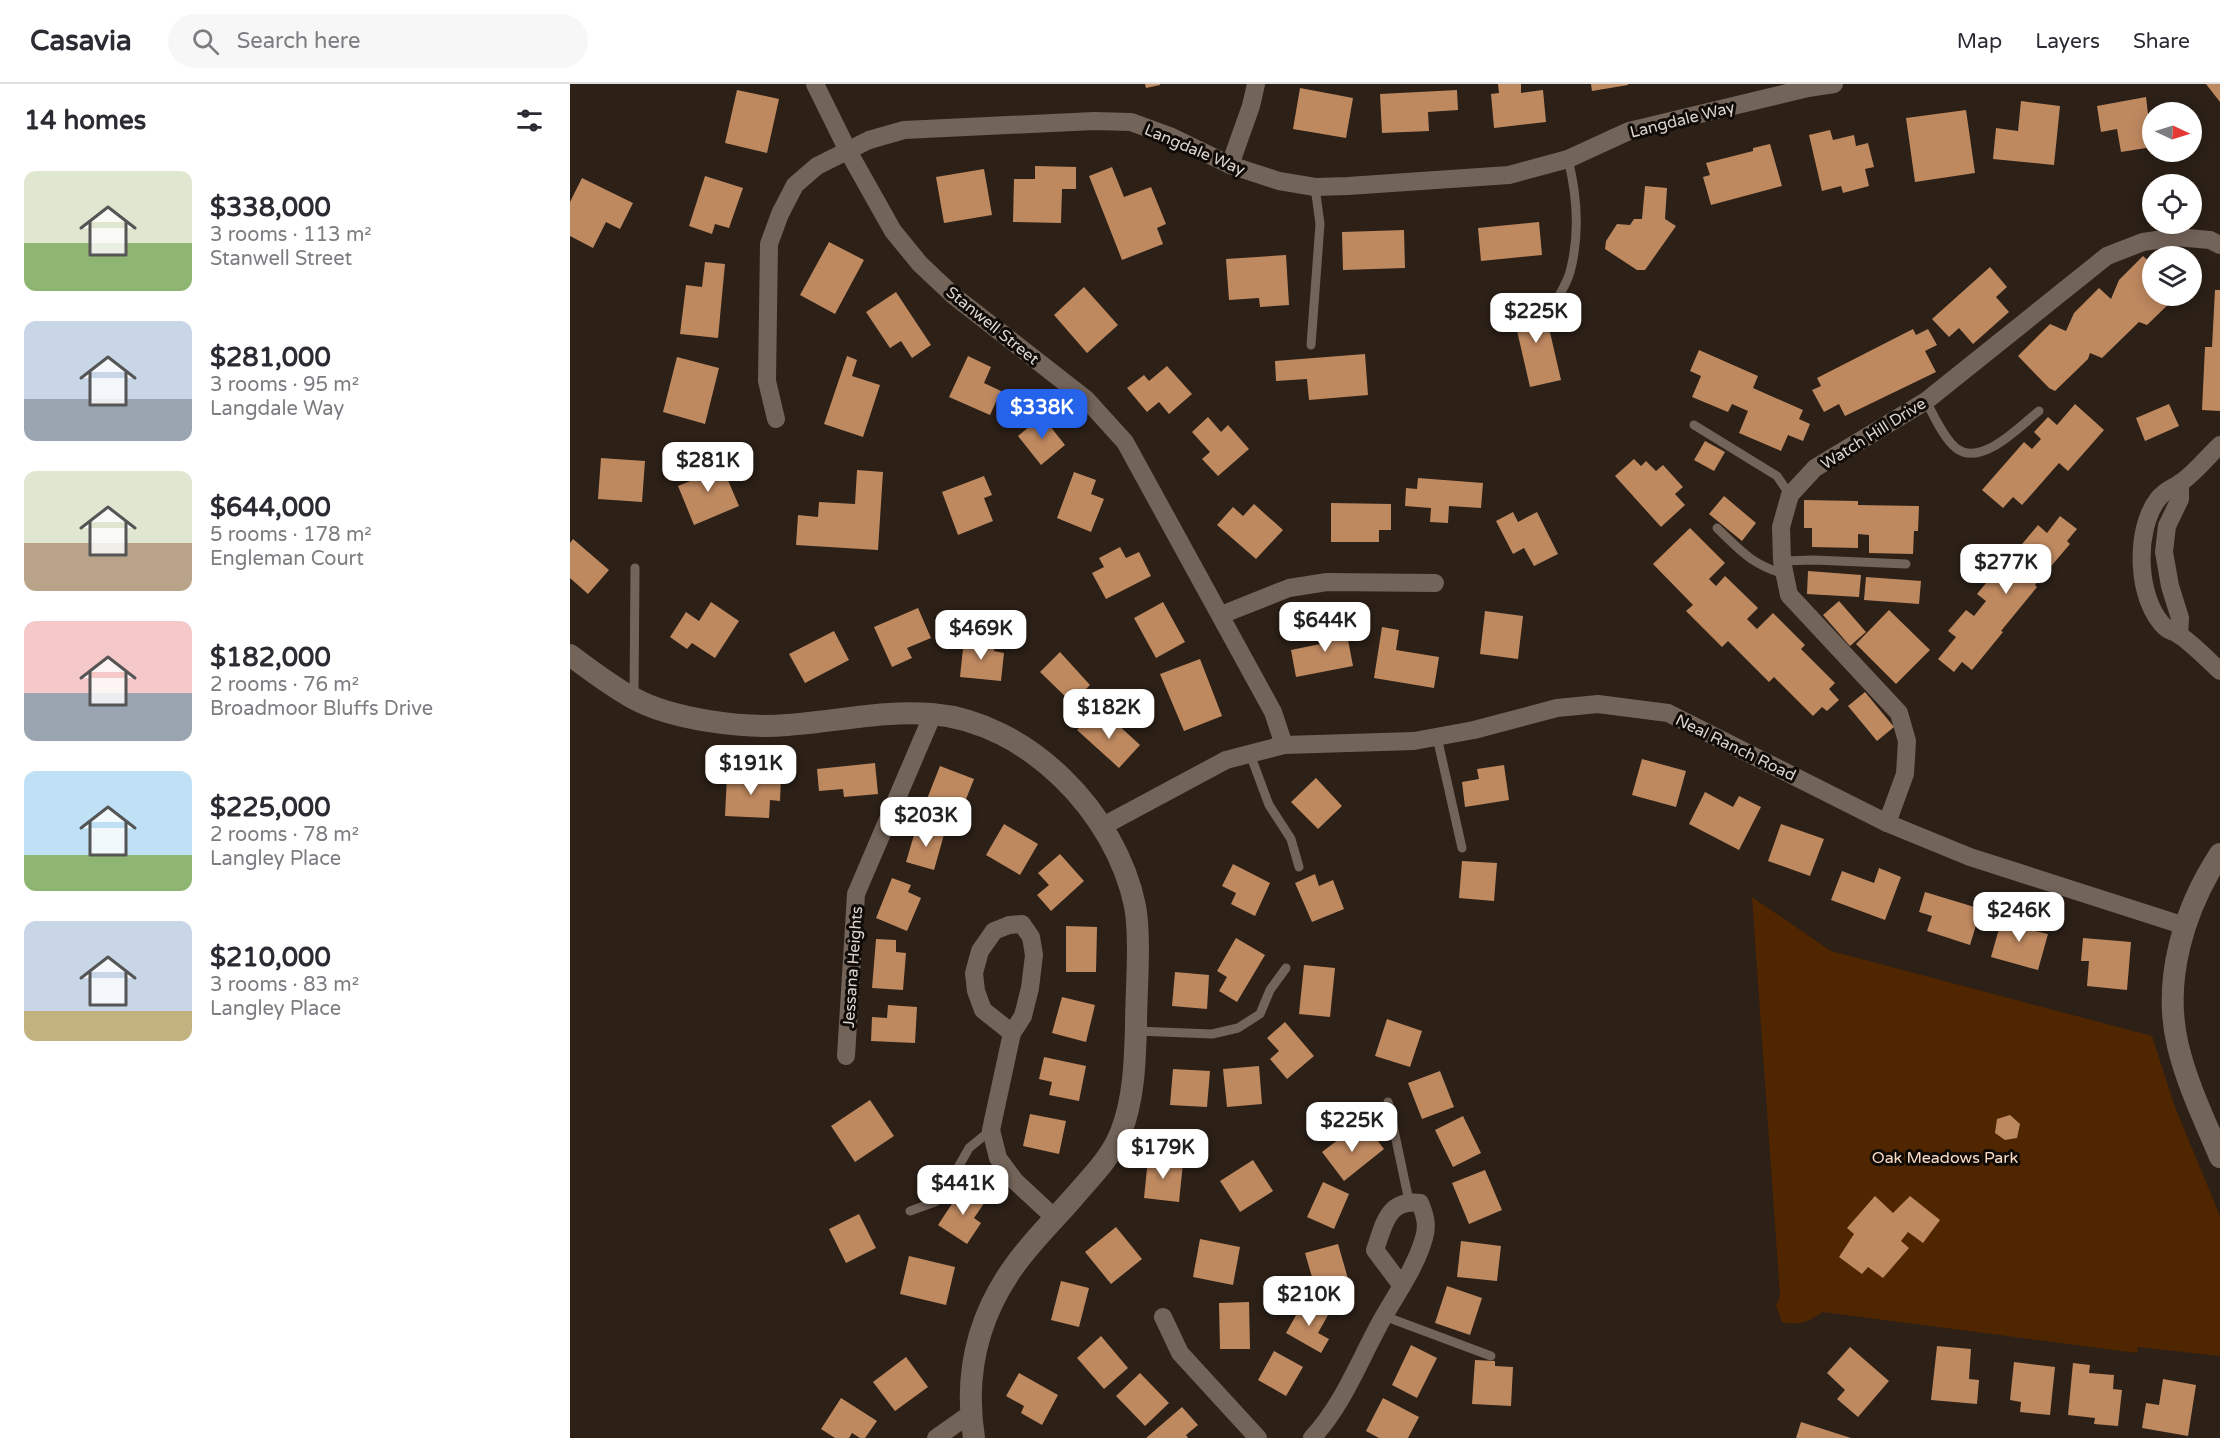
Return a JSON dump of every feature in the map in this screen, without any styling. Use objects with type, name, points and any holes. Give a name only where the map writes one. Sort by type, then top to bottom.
[{"type":"street","name":"Stanwell Street","points":[[815,84],[848,151],[893,231],[920,264],[954,296],[1086,399],[1125,442],[1273,712],[1284,745]]},
{"type":"street","points":[[1230,165],[1251,106],[1256,84]]},
{"type":"street","name":"Langdale Way","points":[[776,419],[767,381],[769,244],[780,214],[795,185],[818,166],[869,140],[904,130],[1094,121],[1131,123],[1172,137],[1230,165],[1279,181],[1315,187],[1509,176],[1568,159],[1629,131],[1808,86],[1834,84]]},
{"type":"street","name":"Watch Hill Drive","points":[[1887,823],[1905,774],[1907,741],[1899,713],[1789,596],[1783,567],[1781,527],[1790,495],[1815,468],[1926,401],[2107,256],[2144,242],[2176,237],[2210,240],[2220,245]]},
{"type":"street","points":[[2220,445],[2180,483],[2168,488],[2150,510],[2145,521],[2142,556],[2146,589],[2151,604],[2166,629],[2179,635],[2220,671]]},
{"type":"street","points":[[1221,615],[1289,588],[1327,582],[1435,583]]},
{"type":"street","points":[[570,655],[634,699],[676,714],[730,724],[783,726],[861,716],[933,714],[969,722],[1008,738],[1034,754],[1065,779],[1103,826],[1126,872],[1135,908],[1136,1031],[1131,1096],[1121,1133],[1107,1159],[1016,1263],[997,1293],[982,1326],[972,1362],[970,1414],[974,1438]]},
{"type":"street","name":"Neal Ranch Road","points":[[1103,826],[1226,760],[1284,745],[1414,741],[1474,730],[1557,708],[1598,704],[1668,713],[1887,823],[1970,857],[2185,926]]},
{"type":"street","name":"Jessana Heights","points":[[846,1056],[856,894],[933,714]]},
{"type":"street","points":[[2220,854],[2204,879],[2185,926],[2174,966],[2173,1005],[2178,1046],[2220,1157]]},
{"type":"street","points":[[1012,1033],[983,1010],[976,992],[974,973],[980,951],[994,931],[1009,925],[1022,924],[1031,938],[1034,955],[1030,988],[1023,1016],[1012,1033],[991,1130],[998,1158],[1015,1181],[1056,1219]]},
{"type":"street","points":[[1312,1438],[1327,1421],[1414,1265],[1425,1236],[1426,1216],[1420,1203],[1399,1204],[1387,1217],[1375,1250],[1402,1286]]},
{"type":"street","points":[[1163,1317],[1180,1353],[1258,1438]]},
{"type":"street","points":[[936,1438],[970,1414]]},
{"type":"lane","points":[[1554,306],[1570,273],[1576,238],[1575,187],[1568,159]]},
{"type":"lane","points":[[1311,345],[1320,224],[1315,187]]},
{"type":"lane","points":[[1926,401],[1956,449],[1967,453],[1980,453],[1996,446],[2039,411]]},
{"type":"lane","points":[[1694,425],[1777,476],[1790,495]]},
{"type":"lane","points":[[1717,528],[1763,567],[1783,567],[1814,560],[1906,564]]},
{"type":"lane","points":[[634,699],[635,568]]},
{"type":"lane","points":[[1437,737],[1462,848]]},
{"type":"lane","points":[[1250,754],[1269,805],[1291,839],[1299,867]]},
{"type":"lane","points":[[1136,1031],[1212,1034],[1238,1029],[1260,1014],[1270,990],[1286,968]]},
{"type":"lane","points":[[1388,1102],[1409,1202]]},
{"type":"lane","points":[[910,1211],[935,1202],[951,1180],[969,1148],[991,1130]]},
{"type":"lane","points":[[1384,1316],[1491,1356]]},
{"type":"green space","name":"Oak Meadows Park","points":[[1752,897],[1831,951],[2152,1036],[2175,1107],[2220,1216],[2220,1356],[2138,1347],[2137,1353],[1823,1312],[1804,1322],[1794,1324],[1782,1322],[1776,1306],[1780,1296]]},
{"type":"building","points":[[1145,84],[1160,84],[1160,85],[1146,88]]},
{"type":"building","points":[[1498,84],[1521,84],[1521,93],[1543,90],[1546,122],[1494,128],[1491,94],[1499,93]]},
{"type":"building","points":[[1591,84],[1628,84],[1628,85],[1592,91]]},
{"type":"building","points":[[2206,84],[2220,84],[2220,102]]},
{"type":"building","points":[[1300,88],[1353,98],[1346,138],[1293,129]]},
{"type":"building","points":[[737,90],[779,99],[767,153],[725,143]]},
{"type":"building","points":[[1457,90],[1458,110],[1428,112],[1429,131],[1382,133],[1380,94]]},
{"type":"building","points":[[2146,97],[2147,102],[2142,102],[2142,149],[2121,152],[2117,129],[2101,132],[2097,106]]},
{"type":"building","points":[[2021,101],[2060,106],[2054,165],[1993,159],[1996,128],[2018,131]]},
{"type":"building","points":[[1966,110],[1975,173],[1915,182],[1906,118]]},
{"type":"building","points":[[1830,130],[1833,140],[1854,135],[1856,146],[1868,143],[1874,167],[1865,169],[1869,186],[1843,193],[1841,186],[1822,191],[1809,135]]},
{"type":"building","points":[[1770,144],[1782,186],[1711,205],[1703,177],[1710,175],[1706,163],[1753,151],[1753,148]]},
{"type":"building","points":[[1035,166],[1076,167],[1076,189],[1062,189],[1061,223],[1013,222],[1014,179],[1035,179]]},
{"type":"building","points":[[1112,167],[1124,197],[1151,187],[1166,224],[1157,228],[1163,244],[1122,260],[1089,176]]},
{"type":"building","points":[[984,169],[992,215],[944,223],[936,177]]},
{"type":"building","points":[[705,176],[743,188],[729,228],[715,224],[712,234],[689,226]]},
{"type":"building","points":[[582,178],[633,203],[620,229],[606,222],[593,248],[570,236],[570,202]]},
{"type":"building","points":[[1645,186],[1667,188],[1665,219],[1676,226],[1645,270],[1637,270],[1605,249],[1606,241],[1617,224],[1630,225],[1634,219],[1642,219]]},
{"type":"building","points":[[1539,222],[1542,255],[1481,261],[1478,228]]},
{"type":"building","points":[[1404,230],[1405,268],[1343,270],[1342,232]]},
{"type":"building","points":[[829,242],[864,260],[835,314],[800,295]]},
{"type":"building","points":[[1286,255],[1289,305],[1260,307],[1259,298],[1229,300],[1226,259]]},
{"type":"building","points":[[2142,257],[2142,306],[2167,306],[2147,325],[2139,322],[2102,358],[2090,353],[2088,359],[2055,391],[2049,388],[2018,356],[2050,324],[2066,331],[2074,313],[2099,288],[2111,299],[2119,280]]},
{"type":"building","points":[[705,262],[725,264],[718,338],[680,334],[686,285],[702,287]]},
{"type":"building","points":[[1990,267],[2007,287],[1996,297],[2009,312],[1973,344],[1959,328],[1949,337],[1932,319]]},
{"type":"building","points":[[1084,287],[1118,325],[1087,353],[1054,315]]},
{"type":"building","points":[[2215,290],[2220,290],[2220,411],[2202,410],[2205,347],[2212,347]]},
{"type":"building","points":[[896,292],[931,345],[912,358],[901,341],[890,348],[866,312]]},
{"type":"building","points":[[1543,302],[1561,380],[1530,387],[1512,309]]},
{"type":"building","points":[[1913,329],[1916,335],[1928,329],[1937,345],[1925,351],[1936,372],[1845,416],[1839,404],[1824,412],[1812,390],[1821,386],[1817,378]]},
{"type":"building","points":[[1699,350],[1758,376],[1753,388],[1803,410],[1799,419],[1810,424],[1803,441],[1788,435],[1781,451],[1739,433],[1748,411],[1732,404],[1728,412],[1692,397],[1701,376],[1690,371]]},
{"type":"building","points":[[1365,354],[1368,395],[1309,400],[1307,379],[1276,381],[1275,361]]},
{"type":"building","points":[[847,356],[857,360],[852,376],[880,385],[863,437],[824,424]]},
{"type":"building","points":[[968,356],[991,367],[984,383],[1001,391],[990,415],[949,397]]},
{"type":"building","points":[[677,357],[719,368],[705,424],[663,412]]},
{"type":"building","points":[[1167,366],[1192,394],[1169,414],[1159,402],[1147,412],[1127,388],[1144,375],[1149,381]]},
{"type":"building","points":[[2075,404],[2104,430],[2068,471],[2059,463],[2022,505],[2013,497],[2003,508],[1982,490],[2024,442],[2032,449],[2041,439],[2034,432],[2048,417],[2057,425]]},
{"type":"building","points":[[2169,404],[2179,426],[2145,441],[2136,418]]},
{"type":"building","points":[[1042,416],[1065,445],[1041,465],[1018,436]]},
{"type":"building","points":[[1208,417],[1221,432],[1228,425],[1249,449],[1218,476],[1202,459],[1210,452],[1192,432]]},
{"type":"building","points":[[1705,441],[1725,452],[1714,471],[1694,460]]},
{"type":"building","points":[[718,457],[739,506],[694,525],[678,486],[700,477],[696,466]]},
{"type":"building","points":[[601,458],[645,461],[642,502],[598,499]]},
{"type":"building","points":[[1634,459],[1641,466],[1646,461],[1656,471],[1663,465],[1683,487],[1675,494],[1685,505],[1661,527],[1615,476]]},
{"type":"building","points":[[857,470],[883,472],[878,550],[796,545],[798,515],[818,517],[819,502],[855,504]]},
{"type":"building","points":[[1074,472],[1096,480],[1091,494],[1104,499],[1091,532],[1057,518]]},
{"type":"building","points":[[984,476],[992,495],[984,498],[993,521],[958,535],[942,492]]},
{"type":"building","points":[[1418,478],[1483,483],[1481,508],[1449,506],[1448,523],[1430,522],[1431,508],[1405,506],[1406,488],[1417,489]]},
{"type":"building","points":[[1724,496],[1756,523],[1742,541],[1709,514]]},
{"type":"building","points":[[1804,500],[1858,501],[1858,505],[1919,506],[1918,531],[1914,531],[1913,554],[1869,553],[1869,535],[1858,534],[1858,548],[1812,547],[1812,528],[1804,528]]},
{"type":"building","points":[[1331,503],[1391,504],[1391,530],[1379,530],[1379,542],[1331,542]]},
{"type":"building","points":[[1254,504],[1283,530],[1256,559],[1217,525],[1233,507],[1243,516]]},
{"type":"building","points":[[1513,512],[1518,522],[1537,512],[1558,554],[1534,566],[1524,548],[1513,554],[1496,521]]},
{"type":"building","points":[[2060,516],[2077,529],[2067,541],[2070,544],[2035,585],[2037,587],[1972,670],[1962,662],[1954,672],[1938,659],[1956,637],[1948,631],[1966,610],[1974,616],[1986,601],[1977,594],[2038,525],[2047,533]]},
{"type":"building","points":[[1690,528],[1725,563],[1709,579],[1716,586],[1725,576],[1758,608],[1747,619],[1757,629],[1773,613],[1805,645],[1801,649],[1835,683],[1829,689],[1839,700],[1827,711],[1822,707],[1813,716],[1774,677],[1769,682],[1728,641],[1722,647],[1686,611],[1693,605],[1653,564]]},
{"type":"building","points":[[573,539],[609,570],[588,594],[570,578],[570,543]]},
{"type":"building","points":[[1120,547],[1126,558],[1139,552],[1151,576],[1106,599],[1092,573],[1104,567],[1099,558]]},
{"type":"building","points":[[1808,571],[1861,575],[1859,597],[1807,594]]},
{"type":"building","points":[[1866,577],[1921,581],[1919,604],[1864,600]]},
{"type":"building","points":[[1839,601],[1866,632],[1850,646],[1823,615]]},
{"type":"building","points":[[711,602],[739,621],[715,658],[692,643],[687,649],[670,637],[686,612],[699,621]]},
{"type":"building","points":[[1163,602],[1185,642],[1156,658],[1134,618]]},
{"type":"building","points":[[918,608],[931,638],[907,648],[912,658],[892,667],[874,627]]},
{"type":"building","points":[[1889,610],[1930,650],[1896,684],[1856,644]]},
{"type":"building","points":[[1485,611],[1523,616],[1518,659],[1480,654]]},
{"type":"building","points":[[1344,619],[1353,666],[1296,677],[1291,650],[1330,642],[1326,623]]},
{"type":"building","points":[[1382,627],[1399,630],[1396,650],[1439,657],[1434,688],[1374,678]]},
{"type":"building","points":[[834,631],[849,660],[805,683],[789,654]]},
{"type":"building","points":[[964,639],[995,642],[994,651],[1004,653],[1001,681],[960,677]]},
{"type":"building","points":[[1060,652],[1090,685],[1072,703],[1040,672]]},
{"type":"building","points":[[1200,659],[1222,716],[1184,731],[1160,674]]},
{"type":"building","points":[[1865,692],[1894,727],[1877,741],[1848,706]]},
{"type":"building","points":[[1092,714],[1107,729],[1114,721],[1140,745],[1119,768],[1077,730]]},
{"type":"building","points":[[1642,759],[1686,771],[1676,807],[1632,795]]},
{"type":"building","points":[[875,763],[878,794],[844,797],[843,789],[819,791],[817,769]]},
{"type":"building","points":[[1504,765],[1509,800],[1465,807],[1462,782],[1479,779],[1477,769]]},
{"type":"building","points":[[940,766],[974,779],[957,822],[923,809]]},
{"type":"building","points":[[727,775],[781,777],[780,801],[770,800],[769,818],[725,816]]},
{"type":"building","points":[[1316,778],[1342,806],[1318,829],[1291,802]]},
{"type":"building","points":[[1705,792],[1733,807],[1739,796],[1761,807],[1739,850],[1689,824]]},
{"type":"building","points":[[1004,824],[1038,844],[1020,875],[986,855]]},
{"type":"building","points":[[1781,824],[1824,839],[1810,876],[1768,861]]},
{"type":"building","points":[[921,825],[945,831],[934,870],[906,862],[914,835],[918,836]]},
{"type":"building","points":[[1060,854],[1084,881],[1051,911],[1037,895],[1049,885],[1038,873]]},
{"type":"building","points":[[1462,861],[1497,863],[1494,901],[1459,898]]},
{"type":"building","points":[[1233,864],[1270,883],[1255,916],[1231,904],[1236,893],[1222,886]]},
{"type":"building","points":[[1879,868],[1901,877],[1885,920],[1831,900],[1842,871],[1874,883]]},
{"type":"building","points":[[1315,874],[1319,886],[1333,880],[1344,909],[1312,922],[1295,883]]},
{"type":"building","points":[[892,878],[911,885],[908,892],[921,898],[907,931],[876,918]]},
{"type":"building","points":[[1925,892],[1981,909],[1970,945],[1927,931],[1932,916],[1919,912]]},
{"type":"building","points":[[2004,911],[2026,917],[2023,928],[2048,934],[2038,970],[1991,957]]},
{"type":"building","points":[[1066,926],[1097,927],[1096,972],[1066,972]]},
{"type":"building","points":[[1236,938],[1265,955],[1237,1002],[1219,991],[1227,977],[1217,971]]},
{"type":"building","points":[[2083,938],[2131,942],[2127,990],[2087,986],[2089,961],[2081,961]]},
{"type":"building","points":[[876,939],[896,940],[896,952],[906,953],[903,990],[872,988]]},
{"type":"building","points":[[1304,965],[1335,968],[1330,1017],[1299,1014]]},
{"type":"building","points":[[1175,972],[1209,975],[1207,1009],[1172,1006]]},
{"type":"building","points":[[1062,997],[1095,1005],[1086,1042],[1052,1033]]},
{"type":"building","points":[[888,1005],[917,1007],[915,1043],[871,1041],[872,1017],[887,1018]]},
{"type":"building","points":[[1387,1019],[1422,1031],[1410,1067],[1375,1056]]},
{"type":"building","points":[[1285,1022],[1314,1056],[1287,1079],[1270,1059],[1279,1051],[1267,1038]]},
{"type":"building","points":[[1044,1057],[1086,1066],[1079,1101],[1049,1095],[1052,1082],[1039,1079]]},
{"type":"building","points":[[1259,1066],[1262,1104],[1227,1107],[1223,1069]]},
{"type":"building","points":[[1173,1069],[1210,1071],[1207,1107],[1170,1105]]},
{"type":"building","points":[[1440,1071],[1454,1107],[1422,1119],[1408,1083]]},
{"type":"building","points":[[870,1100],[894,1136],[855,1162],[831,1126]]},
{"type":"building","points":[[1030,1114],[1066,1121],[1059,1154],[1023,1146]]},
{"type":"building","points":[[2010,1115],[2020,1124],[2017,1138],[2005,1140],[1995,1133],[1997,1119]]},
{"type":"building","points":[[1463,1116],[1481,1153],[1453,1167],[1435,1130]]},
{"type":"building","points":[[1352,1129],[1359,1138],[1369,1130],[1384,1149],[1344,1181],[1322,1152]]},
{"type":"building","points":[[1148,1159],[1183,1163],[1179,1202],[1144,1198]]},
{"type":"building","points":[[1253,1160],[1273,1191],[1240,1212],[1220,1181]]},
{"type":"building","points":[[1485,1170],[1502,1210],[1469,1224],[1452,1183]]},
{"type":"building","points":[[1323,1182],[1349,1194],[1334,1229],[1307,1217]]},
{"type":"building","points":[[963,1187],[985,1202],[974,1218],[981,1223],[967,1244],[938,1225]]},
{"type":"building","points":[[1875,1196],[1893,1213],[1910,1196],[1940,1220],[1923,1243],[1908,1232],[1901,1241],[1909,1248],[1883,1278],[1868,1267],[1862,1274],[1839,1257],[1854,1234],[1847,1228]]},
{"type":"building","points":[[859,1214],[876,1248],[846,1263],[829,1229]]},
{"type":"building","points":[[1116,1227],[1142,1259],[1111,1284],[1085,1252]]},
{"type":"building","points":[[1200,1239],[1240,1247],[1233,1285],[1193,1277]]},
{"type":"building","points":[[1461,1241],[1501,1246],[1497,1281],[1457,1277]]},
{"type":"building","points":[[1338,1244],[1349,1282],[1316,1291],[1305,1253]]},
{"type":"building","points":[[909,1256],[955,1267],[946,1305],[900,1294]]},
{"type":"building","points":[[1061,1281],[1089,1288],[1079,1327],[1051,1320]]},
{"type":"building","points":[[1447,1286],[1482,1298],[1470,1335],[1435,1323]]},
{"type":"building","points":[[1304,1301],[1328,1315],[1318,1333],[1329,1339],[1321,1353],[1286,1333]]},
{"type":"building","points":[[1249,1302],[1250,1349],[1220,1349],[1219,1303]]},
{"type":"building","points":[[1101,1336],[1128,1368],[1104,1389],[1077,1358]]},
{"type":"building","points":[[1411,1345],[1437,1358],[1417,1398],[1392,1385]]},
{"type":"building","points":[[1937,1346],[1971,1349],[1969,1379],[1979,1380],[1977,1404],[1931,1400]]},
{"type":"building","points":[[1850,1347],[1889,1381],[1858,1417],[1837,1399],[1845,1390],[1827,1373]]},
{"type":"building","points":[[1274,1351],[1303,1367],[1286,1396],[1258,1380]]},
{"type":"building","points":[[906,1357],[928,1387],[895,1411],[873,1382]]},
{"type":"building","points":[[1475,1360],[1495,1361],[1495,1366],[1513,1367],[1511,1406],[1472,1404]]},
{"type":"building","points":[[2014,1362],[2055,1367],[2050,1415],[2020,1412],[2021,1402],[2010,1400]]},
{"type":"building","points":[[2073,1363],[2090,1365],[2089,1373],[2114,1375],[2113,1389],[2122,1390],[2118,1426],[2094,1424],[2095,1418],[2068,1415]]},
{"type":"building","points":[[1019,1373],[1058,1395],[1042,1425],[1021,1413],[1024,1406],[1006,1396]]},
{"type":"building","points":[[1140,1373],[1169,1403],[1145,1426],[1116,1396]]},
{"type":"building","points":[[2163,1379],[2196,1385],[2188,1436],[2142,1428],[2146,1403],[2159,1405]]},
{"type":"building","points":[[841,1398],[877,1421],[865,1438],[852,1433],[849,1438],[835,1438],[821,1429]]},
{"type":"building","points":[[1383,1398],[1419,1417],[1408,1438],[1379,1438],[1366,1431]]},
{"type":"building","points":[[1182,1407],[1198,1425],[1186,1435],[1188,1438],[1146,1438]]},
{"type":"building","points":[[1801,1422],[1851,1438],[1796,1438]]}]
